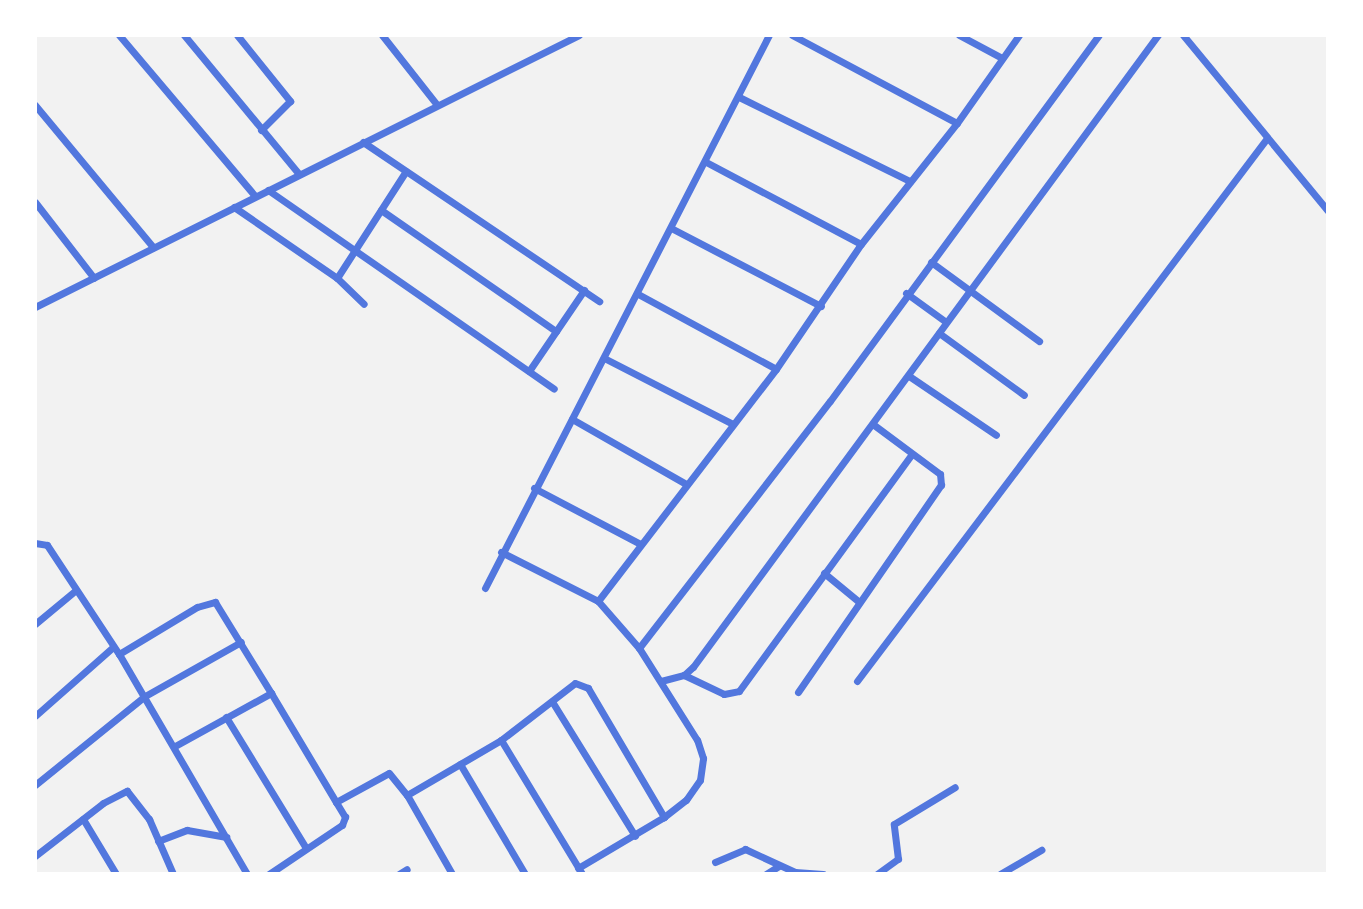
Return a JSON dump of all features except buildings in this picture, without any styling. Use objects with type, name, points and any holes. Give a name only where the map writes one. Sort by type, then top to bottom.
[{"type":"street","points":[[119,35],[255,196]]},
{"type":"street","points":[[184,35],[299,174]]},
{"type":"street","points":[[237,35],[290,101],[261,130]]},
{"type":"street","points":[[382,35],[437,105]]},
{"type":"street","points":[[553,35],[560,44]]},
{"type":"street","points":[[37,303],[94,278],[579,35]]},
{"type":"street","points":[[485,588],[501,552],[638,294],[769,35]]},
{"type":"street","points":[[792,35],[957,124]]},
{"type":"street","points":[[959,35],[1002,58]]},
{"type":"street","points":[[598,601],[776,369],[861,244],[957,124],[1019,35]]},
{"type":"street","points":[[639,648],[791,452],[1099,35]]},
{"type":"street","points":[[661,681],[684,675],[874,425],[969,290],[1158,35]]},
{"type":"street","points":[[1183,35],[1328,211]]},
{"type":"street","points":[[739,97],[910,181]]},
{"type":"street","points":[[35,105],[153,247]]},
{"type":"street","points":[[857,681],[1267,138]]},
{"type":"street","points":[[363,142],[599,301]]},
{"type":"street","points":[[706,162],[861,244]]},
{"type":"street","points":[[337,278],[406,171]]},
{"type":"street","points":[[268,190],[554,389]]},
{"type":"street","points":[[35,202],[94,278]]},
{"type":"street","points":[[234,207],[337,278],[364,304]]},
{"type":"street","points":[[381,210],[556,331]]},
{"type":"street","points":[[671,228],[821,306]]},
{"type":"street","points":[[931,262],[1039,341]]},
{"type":"street","points":[[529,371],[584,290]]},
{"type":"street","points":[[906,293],[946,322]]},
{"type":"street","points":[[638,294],[776,369]]},
{"type":"street","points":[[939,333],[1024,395]]},
{"type":"street","points":[[604,358],[733,424]]},
{"type":"street","points":[[909,376],[996,435]]},
{"type":"street","points":[[572,419],[686,484]]},
{"type":"street","points":[[798,692],[858,601],[941,485],[940,474],[874,425]]},
{"type":"street","points":[[684,675],[724,694],[739,691],[912,454]]},
{"type":"street","points":[[534,488],[640,544]]},
{"type":"street","points":[[35,543],[47,545],[145,696],[247,874]]},
{"type":"street","points":[[501,552],[598,601],[639,648],[661,681],[703,758],[701,780],[686,800],[664,817],[580,871],[501,740]]},
{"type":"street","points":[[824,573],[858,601]]},
{"type":"street","points":[[35,624],[76,590]]},
{"type":"street","points":[[35,716],[116,651],[207,601],[222,608],[345,821],[269,874]]},
{"type":"street","points":[[35,785],[145,696],[241,642]]},
{"type":"street","points":[[407,795],[501,740],[553,704],[575,683],[588,688],[664,817]]},
{"type":"street","points":[[175,746],[271,692]]},
{"type":"street","points":[[553,704],[635,836]]},
{"type":"street","points":[[226,717],[306,848]]},
{"type":"street","points":[[460,764],[525,874]]},
{"type":"street","points":[[336,802],[389,773],[407,795],[452,874]]},
{"type":"street","points":[[877,874],[898,859],[894,824],[956,786]]},
{"type":"street","points":[[35,856],[83,819],[127,791],[140,804],[173,874]]},
{"type":"street","points":[[83,819],[116,874]]},
{"type":"street","points":[[158,841],[187,830],[226,837]]},
{"type":"street","points":[[715,863],[745,849],[779,866],[823,874]]},
{"type":"street","points":[[1000,874],[1041,850]]},
{"type":"street","points":[[765,874],[779,866]]},
{"type":"street","points":[[399,874],[407,869]]}]
